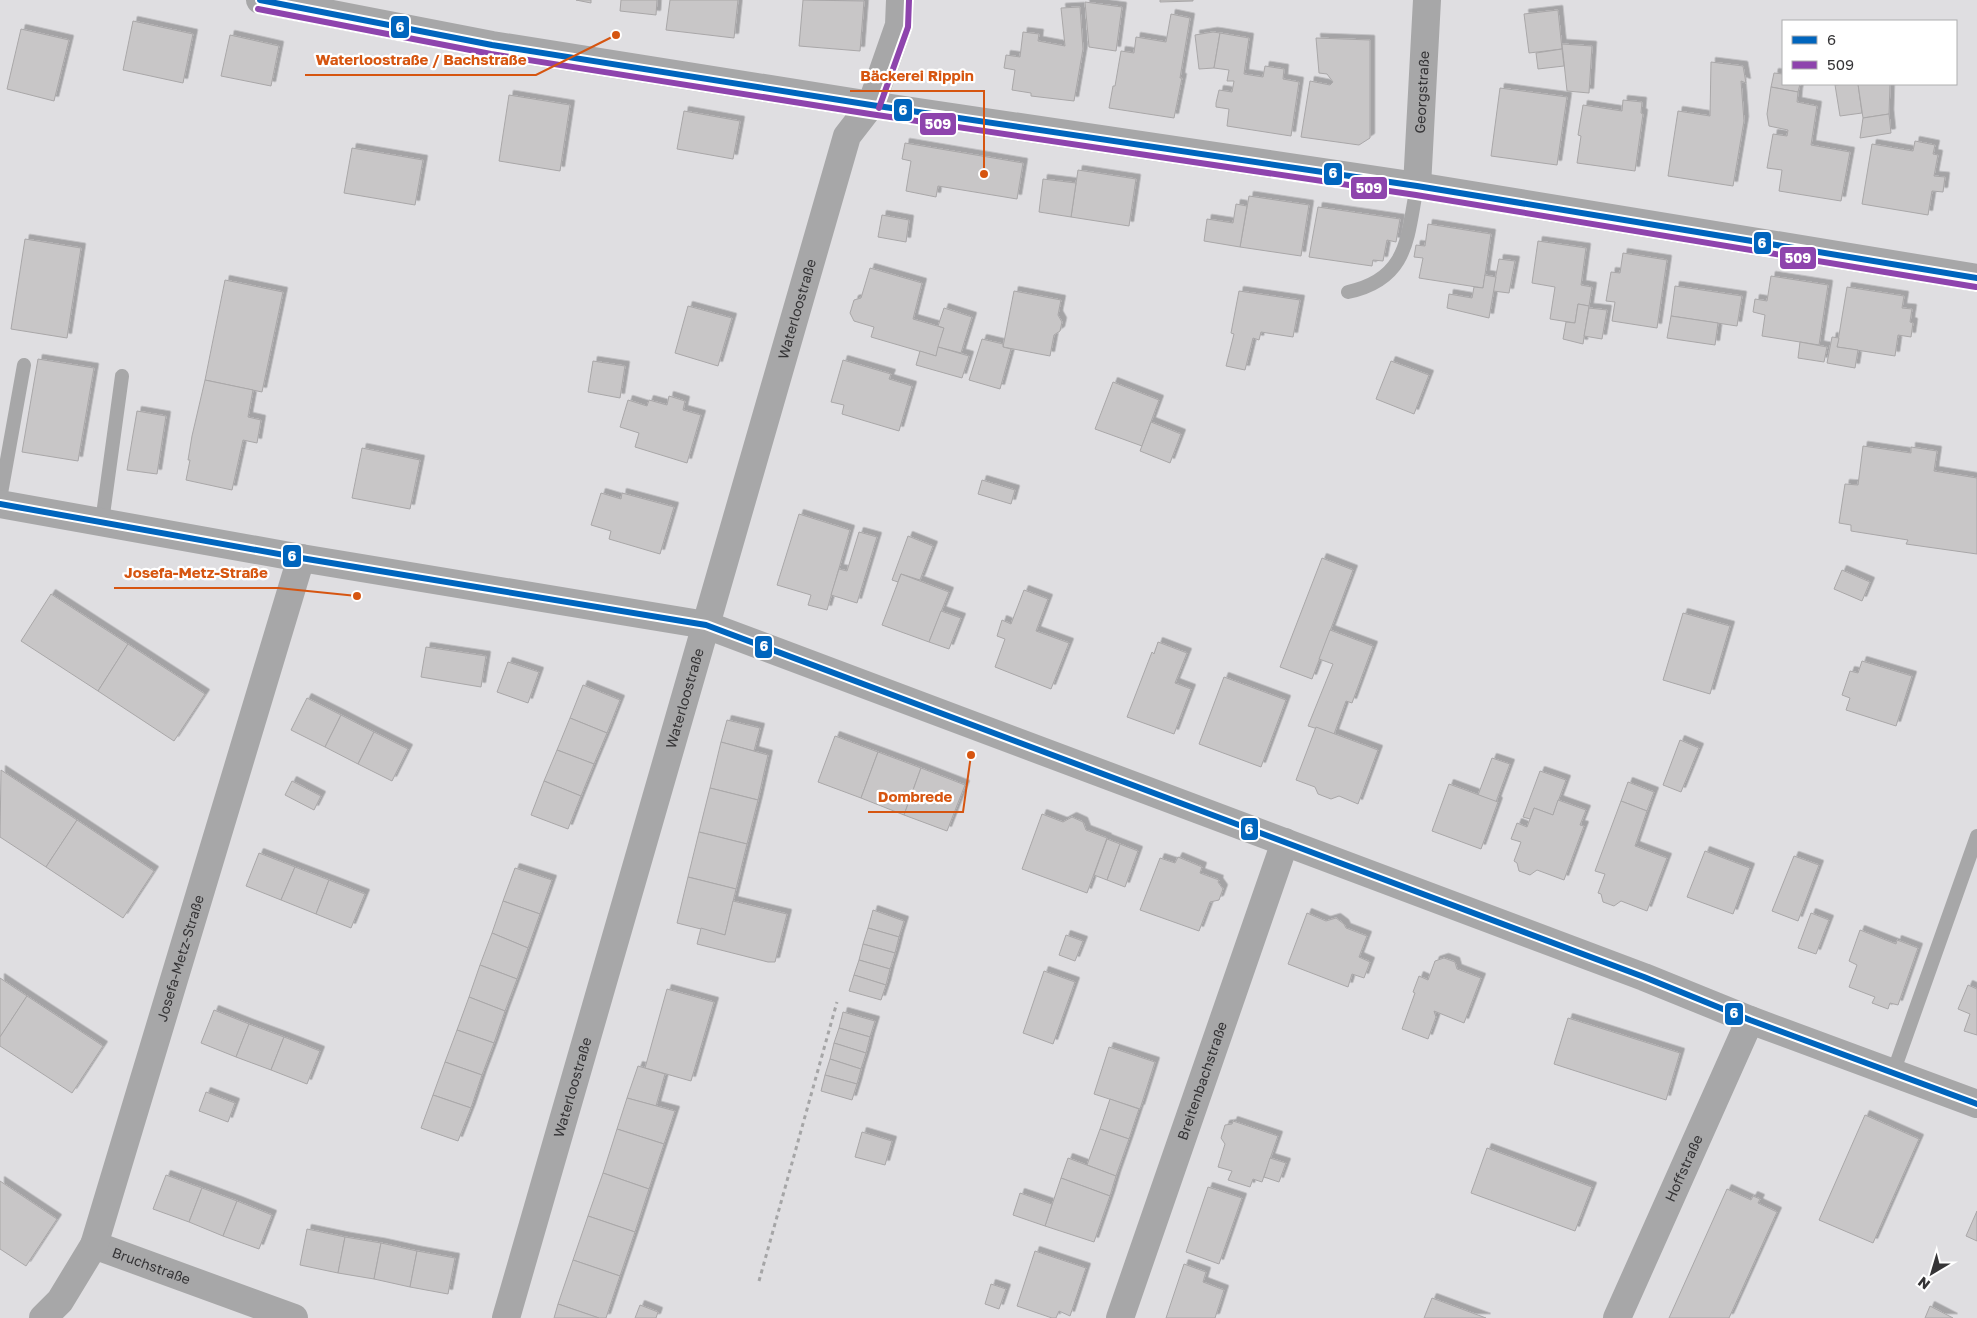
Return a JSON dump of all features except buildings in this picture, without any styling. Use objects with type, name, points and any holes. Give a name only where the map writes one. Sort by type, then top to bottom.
[{"type":"street","points":[[260,0],[492,45],[871,105],[1417,186],[1977,278]]},
{"type":"street","name":"Waterloostraße","points":[[506,1318],[847,136],[871,105],[900,25],[900,0]]},
{"type":"street","name":"Georgstraße","points":[[1417,186],[1427,0]]},
{"type":"street","points":[[0,504],[301,558],[706,625],[1977,1104]]},
{"type":"street","name":"Josefa-Metz-Straße","points":[[94,1245],[301,558]]},
{"type":"street","name":"Breitenbachstraße","points":[[1120,1318],[1285,842]]},
{"type":"street","name":"Hoffstraße","points":[[1617,1318],[1750,1020]]},
{"type":"street","points":[[43,1318],[60,1301],[94,1245]]},
{"type":"street","name":"Bruchstraße","points":[[94,1245],[294,1318]]},
{"type":"lane","points":[[1348,292],[1365,288],[1389,274],[1400,259],[1406,240],[1417,186]]},
{"type":"lane","points":[[0,499],[24,365]]},
{"type":"lane","points":[[102,522],[122,376]]},
{"type":"lane","points":[[1893,1073],[1977,836]]},
{"type":"path","points":[[759,1281],[837,1002]]},
{"type":"transit line","name":"6","points":[[260,0],[492,45],[871,105],[1417,186],[1977,278]]},
{"type":"transit line","name":"509","points":[[879,108],[908,27],[909,0]]},
{"type":"transit line","name":"509","points":[[258,9],[491,54],[870,114],[1416,195],[1976,287]]},
{"type":"transit line","name":"6","points":[[0,504],[301,558],[706,625],[1977,1104]]},
{"type":"place","name":"Waterloostraße / Bachstraße","points":[[616,35]]},
{"type":"place","name":"Bäckerei Rippin","points":[[984,174]]},
{"type":"place","name":"Josefa-Metz-Straße","points":[[357,596]]},
{"type":"place","name":"Dombrede","points":[[971,755]]}]
